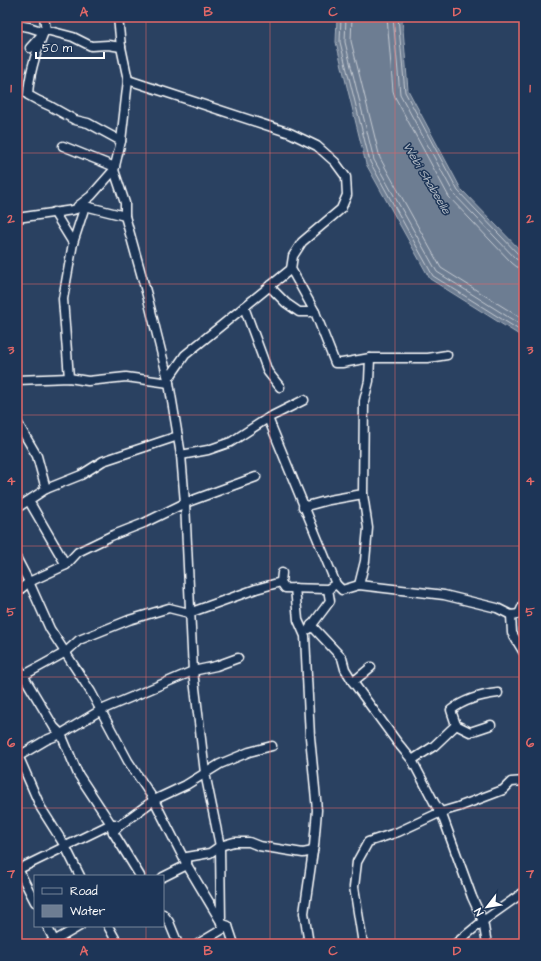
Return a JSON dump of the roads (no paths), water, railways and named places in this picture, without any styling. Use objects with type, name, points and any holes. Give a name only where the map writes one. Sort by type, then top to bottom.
[{"type":"street","points":[[44,17],[45,31],[37,51],[28,84],[28,95],[75,120],[88,124],[121,141]]},
{"type":"street","points":[[73,210],[91,196],[114,169],[121,141],[128,80],[121,47],[118,17]]},
{"type":"street","points":[[17,25],[29,26],[73,37],[91,46],[108,45],[121,47]]},
{"type":"street","points":[[30,48],[45,31]]},
{"type":"street","points":[[128,80],[290,133],[317,146],[335,162],[346,178],[347,195],[341,209],[302,242],[293,256],[291,269],[315,312],[335,363],[370,358],[428,358],[447,355]]},
{"type":"street","points":[[62,146],[114,169],[125,203],[125,216],[147,295],[168,382],[181,455],[185,503],[193,671],[205,773],[220,846],[225,924]]},
{"type":"street","points":[[17,218],[73,210],[85,206],[125,216]]},
{"type":"street","points":[[69,378],[63,299],[73,243],[85,206]]},
{"type":"street","points":[[54,212],[73,243]]},
{"type":"street","points":[[168,382],[185,355],[291,269]]},
{"type":"street","points":[[269,286],[286,303],[299,312],[315,312]]},
{"type":"street","points":[[244,307],[268,372],[280,386]]},
{"type":"street","points":[[359,585],[365,561],[368,528],[363,494],[364,401],[369,381],[370,358]]},
{"type":"street","points":[[17,380],[69,378],[88,381],[126,377],[168,382]]},
{"type":"street","points":[[181,455],[208,450],[231,442],[268,418],[304,400]]},
{"type":"street","points":[[268,418],[287,463],[303,507],[336,584],[342,590],[359,585],[444,595],[497,608],[511,615],[522,615],[524,603]]},
{"type":"street","points":[[17,422],[37,456],[46,489]]},
{"type":"street","points":[[17,508],[46,489],[81,475],[103,461],[178,436]]},
{"type":"street","points":[[17,592],[29,582],[66,566],[78,552],[111,536],[144,523],[185,503],[256,477]]},
{"type":"street","points":[[303,507],[329,500],[363,494]]},
{"type":"street","points":[[29,501],[66,566]]},
{"type":"street","points":[[17,559],[50,629],[66,652],[101,710],[128,761],[154,800],[187,865],[225,924],[234,944]]},
{"type":"street","points":[[282,573],[281,582],[285,588],[328,589],[336,584]]},
{"type":"street","points":[[20,677],[66,652],[79,640],[129,620],[169,608],[190,613],[256,589],[281,582]]},
{"type":"street","points":[[295,588],[298,620],[305,636],[310,737],[317,810],[314,846],[312,851],[304,913],[309,944]]},
{"type":"street","points":[[305,636],[330,601],[328,589]]},
{"type":"street","points":[[511,615],[512,634],[524,652]]},
{"type":"street","points":[[311,626],[342,658],[345,669],[353,682],[412,760],[435,804],[441,812],[472,897],[483,921],[487,944]]},
{"type":"street","points":[[80,875],[65,846],[41,808],[18,755],[61,734],[101,710],[193,671],[216,666],[238,658]]},
{"type":"street","points":[[17,665],[20,677],[54,727],[61,734],[78,774],[111,824],[113,832],[139,875]]},
{"type":"street","points":[[353,682],[371,667]]},
{"type":"street","points":[[491,725],[470,732],[456,724],[451,710],[482,694],[498,693]]},
{"type":"street","points":[[412,760],[434,746],[456,724]]},
{"type":"street","points":[[113,832],[120,825],[154,800],[186,785],[220,764],[242,755],[272,746]]},
{"type":"street","points":[[363,944],[354,887],[357,862],[368,842],[398,832],[441,812],[503,790],[511,782],[524,781]]},
{"type":"street","points":[[34,900],[17,869],[111,824],[120,825]]},
{"type":"street","points":[[187,865],[187,857],[210,853],[220,846],[234,842],[249,842],[259,846],[303,853],[312,851]]},
{"type":"street","points":[[164,876],[187,865]]},
{"type":"street","points":[[455,944],[483,921],[524,892]]},
{"type":"street","points":[[164,915],[169,922],[178,944]]},
{"type":"street","points":[[198,944],[225,924]]},
{"type":"street","points":[[47,927],[53,943],[78,927]]},
{"type":"street","points":[[109,927],[118,944]]},
{"type":"water","name":"Webi Shabeelle","points":[[337,17],[402,17],[408,90],[461,189],[524,254],[524,338],[430,279],[366,164],[336,42]]}]
